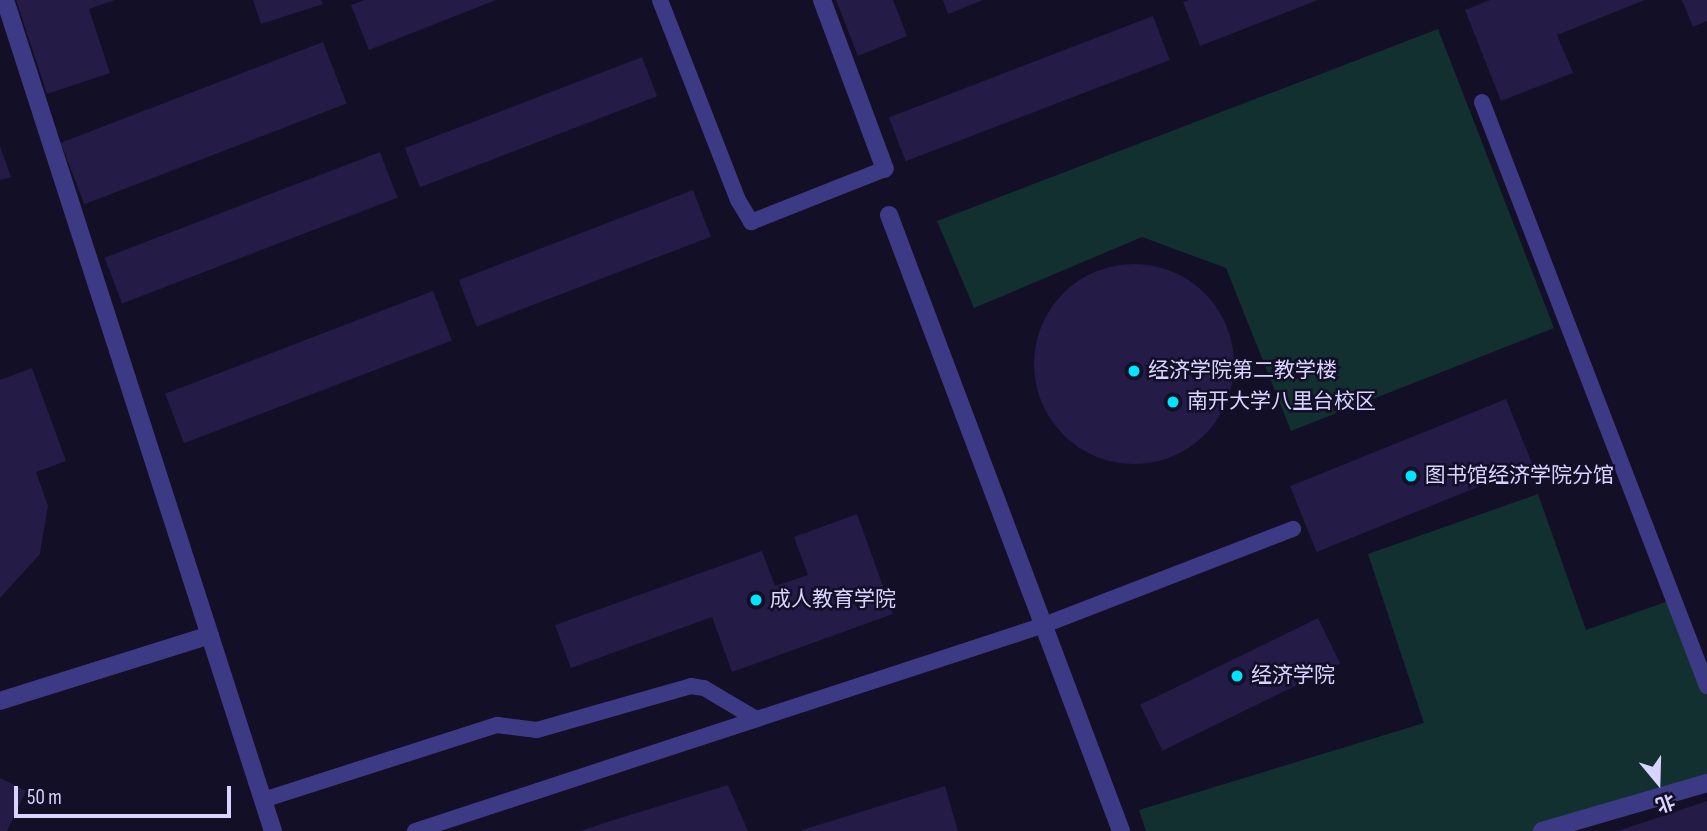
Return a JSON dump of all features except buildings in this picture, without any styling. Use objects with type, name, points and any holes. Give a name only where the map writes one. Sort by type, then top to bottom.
[{"type":"street","points":[[5,0],[274,831]]},
{"type":"street","points":[[822,0],[885,169]]},
{"type":"street","points":[[889,215],[1121,831]]},
{"type":"street","points":[[0,701],[210,635]]},
{"type":"street","points":[[1542,831],[1707,782]]},
{"type":"lane","points":[[660,0],[738,200],[751,222],[885,169]]},
{"type":"lane","points":[[1482,102],[1707,687]]},
{"type":"lane","points":[[415,831],[1044,625],[1293,529]]},
{"type":"lane","points":[[263,800],[496,725],[537,730],[691,686],[704,688],[756,719]]},
{"type":"green space","points":[[1438,29],[1554,328],[1291,431],[1226,268],[1142,237],[974,308],[937,221]]},
{"type":"green space","points":[[1538,494],[1586,630],[1677,598],[1707,681],[1707,783],[1551,831],[1146,831],[1139,810],[1424,723],[1368,554]]},
{"type":"place","name":"经济学院第二教学楼","points":[[1134,371]]},
{"type":"place","name":"南开大学八里台校区","points":[[1173,402]]},
{"type":"place","name":"图书馆经济学院分馆","points":[[1411,476]]},
{"type":"place","name":"成人教育学院","points":[[756,600]]},
{"type":"place","name":"经济学院","points":[[1237,676]]}]
